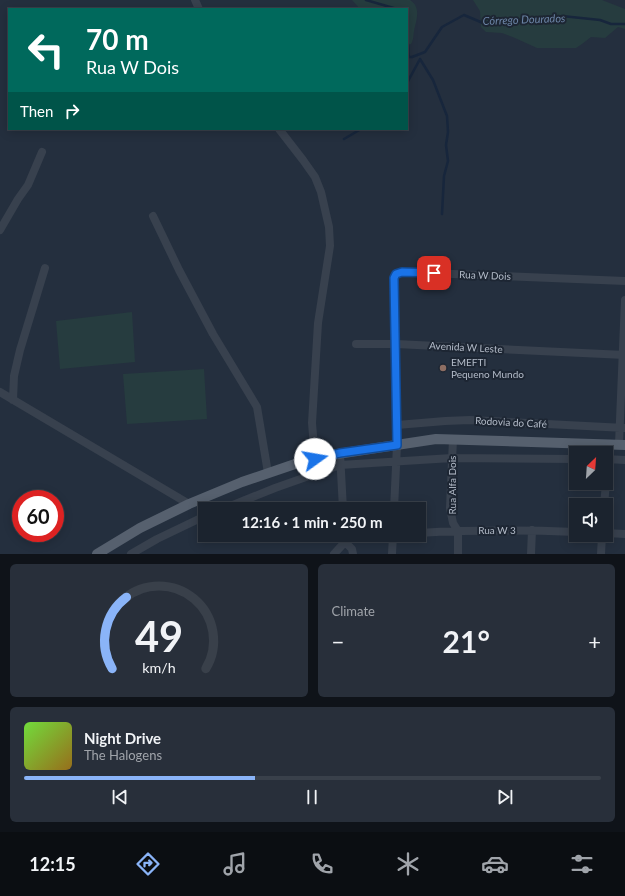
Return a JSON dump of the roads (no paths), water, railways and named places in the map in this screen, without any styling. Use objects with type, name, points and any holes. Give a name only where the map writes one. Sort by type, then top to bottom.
[{"type":"main road","points":[[97,554],[140,528],[189,504],[268,473],[340,453],[436,439],[622,445]]},
{"type":"street","points":[[279,130],[315,177],[321,192],[329,228],[330,246],[318,323],[312,423],[315,459]]},
{"type":"street","points":[[0,230],[28,184],[42,152]]},
{"type":"street","points":[[153,216],[178,270],[213,334],[256,407],[268,473]]},
{"type":"street","points":[[13,400],[14,376],[20,350],[45,268]]},
{"type":"street","name":"Rua W Dois","points":[[394,502],[397,425],[394,278],[398,273],[625,281]]},
{"type":"street","points":[[622,445],[625,300]]},
{"type":"street","name":"Avenida W Leste","points":[[356,344],[396,344],[624,355]]},
{"type":"street","points":[[0,392],[189,504]]},
{"type":"street","name":"Rodovia do Café","points":[[397,425],[445,420],[470,420],[622,428]]},
{"type":"street","name":"Rua Alfa Dois","points":[[453,439],[451,516],[458,531],[458,554]]},
{"type":"street","points":[[340,453],[343,502]]},
{"type":"street","points":[[240,502],[340,465],[452,458],[569,459]]},
{"type":"street","points":[[613,459],[625,460]]},
{"type":"street","points":[[131,554],[157,539],[198,519]]},
{"type":"street","points":[[531,554],[532,530]]},
{"type":"street","name":"Rua W 3","points":[[426,533],[532,530],[569,532]]},
{"type":"street","points":[[613,533],[625,534]]},
{"type":"street","points":[[334,554],[343,542]]},
{"type":"street","points":[[347,542],[352,549],[353,554]]},
{"type":"street","points":[[392,554],[393,542]]},
{"type":"street","points":[[601,554],[602,542]]},
{"type":"waterway","name":"Córrego Dourados","points":[[366,0],[394,8]]},
{"type":"waterway","name":"Córrego Dourados","points":[[408,53],[409,57],[412,57],[425,52],[442,27],[464,15],[483,23],[554,18],[562,16],[600,20],[611,24],[625,24]]},
{"type":"waterway","name":"Córrego Dourados","points":[[408,46],[408,53]]},
{"type":"waterway","points":[[420,59],[433,80],[447,116],[448,132],[446,145],[448,161],[444,176],[442,214]]},
{"type":"waterway","points":[[408,81],[420,59]]},
{"type":"waterway","points":[[344,139],[359,130]]},
{"type":"place","name":"EMEFTI Pequeno Mundo","points":[[443,368]]}]
